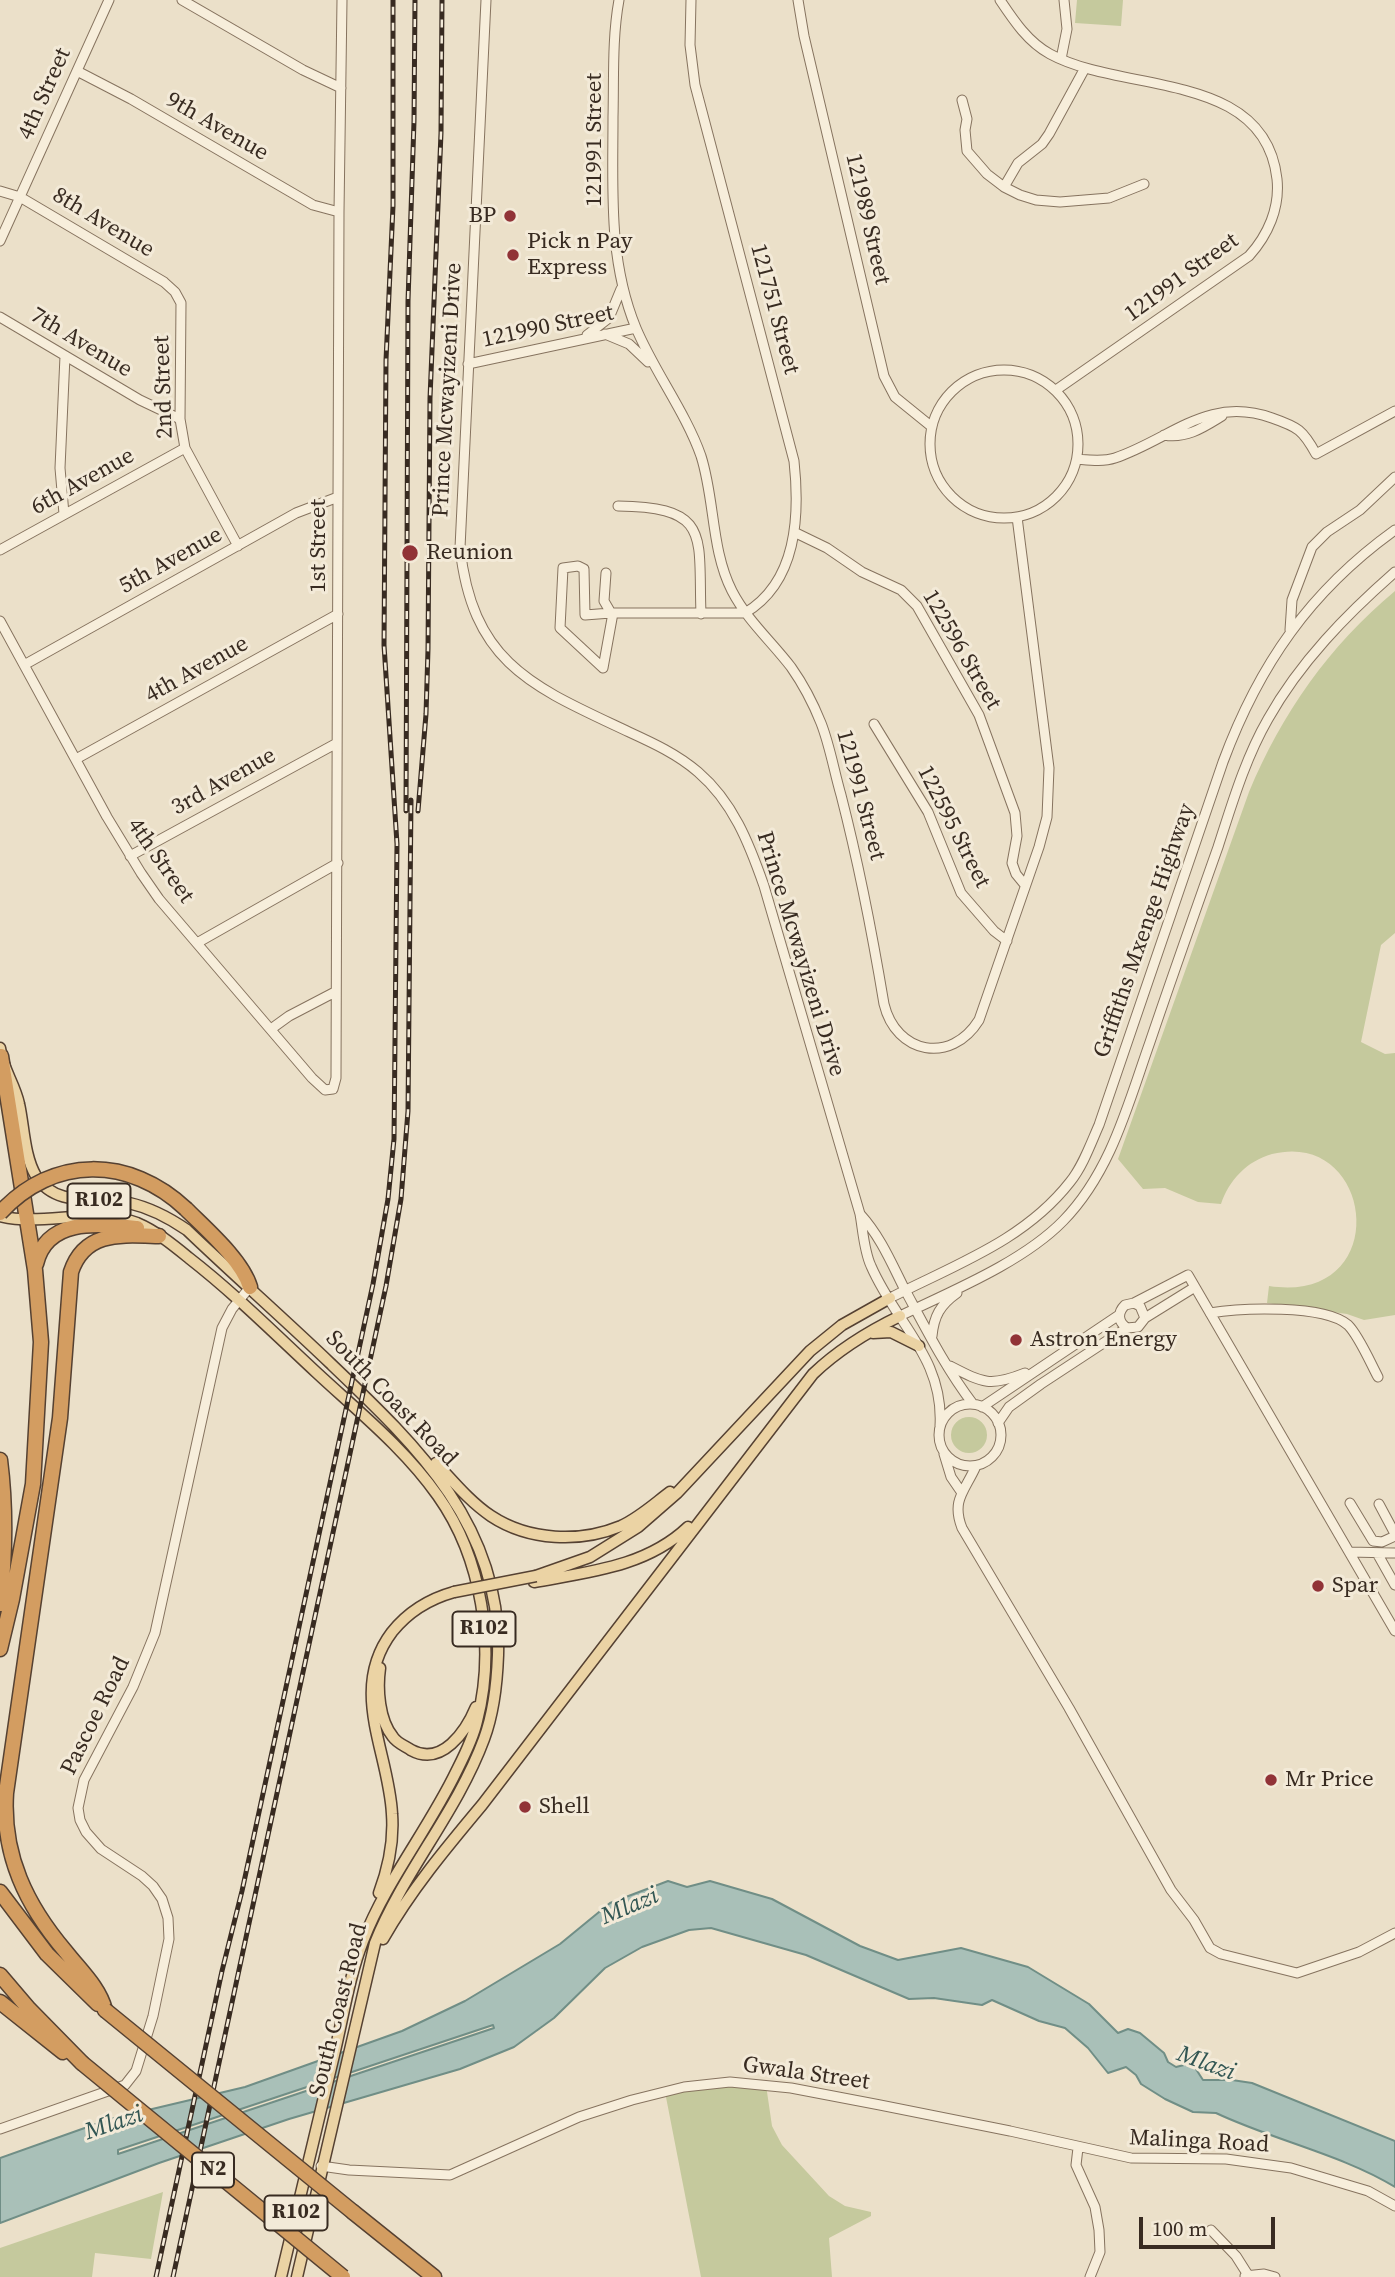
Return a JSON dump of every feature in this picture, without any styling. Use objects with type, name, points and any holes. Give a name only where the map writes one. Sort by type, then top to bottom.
[{"type":"highway","points":[[0,1649],[33,1484],[41,1342],[35,1270],[1,1056]]},
{"type":"highway","points":[[0,1215],[11,1201],[38,1183],[62,1173],[94,1169],[114,1170],[146,1180],[165,1191],[186,1209],[232,1258],[250,1287]]},
{"type":"highway","points":[[35,1270],[45,1244],[65,1229],[94,1224],[154,1232]]},
{"type":"highway","points":[[105,2010],[101,1996],[61,1947],[29,1898],[13,1866],[5,1823],[6,1793],[60,1418],[70,1284],[74,1264],[87,1246],[106,1238],[154,1232]]},
{"type":"highway","points":[[41,1342],[48,1382],[45,1515]]},
{"type":"highway","points":[[0,1460],[4,1504],[0,1604]]},
{"type":"highway","name":"N2","points":[[0,1892],[47,1954],[105,2010],[434,2277]]},
{"type":"highway","name":"N2","points":[[0,1975],[82,2063],[343,2277]]},
{"type":"highway","points":[[0,2002],[57,2049],[82,2063]]},
{"type":"main road","name":"South Coast Road","points":[[0,1048],[18,1099],[33,1169],[46,1189],[62,1197],[126,1202],[150,1209],[170,1219],[250,1287],[366,1397],[430,1465],[460,1508],[479,1544],[487,1571],[498,1619],[499,1641],[496,1689],[485,1738],[457,1798],[386,1914],[369,1964],[297,2277]]},
{"type":"main road","name":"South Coast Road","points":[[0,1215],[27,1219],[110,1217],[130,1221],[154,1232],[239,1300],[398,1448],[438,1495],[465,1546],[481,1609],[485,1650],[478,1720],[456,1773],[387,1889],[362,1942],[281,2277]]},
{"type":"main road","points":[[535,1579],[590,1557],[638,1527],[677,1493],[810,1351],[842,1325],[890,1298]]},
{"type":"main road","points":[[362,2001],[381,1941],[408,1896],[491,1794],[813,1374],[833,1355],[900,1316]]},
{"type":"main road","points":[[864,1335],[878,1331],[891,1332],[919,1346]]},
{"type":"main road","points":[[366,1397],[405,1431],[491,1516],[510,1527],[548,1536],[601,1533],[623,1525],[671,1491],[720,1445]]},
{"type":"main road","points":[[362,1942],[386,1871],[393,1816],[389,1782],[372,1713],[371,1686],[375,1662],[400,1621],[435,1597],[628,1563],[679,1536],[710,1506]]},
{"type":"main road","points":[[454,1595],[407,1621],[385,1653],[379,1673],[383,1715],[394,1739],[417,1753],[433,1754],[449,1747],[461,1734],[482,1693]]},
{"type":"street","name":"4th Street","points":[[0,241],[109,0]]},
{"type":"street","points":[[182,0],[303,71],[341,88]]},
{"type":"street","name":"1st Street","points":[[331,1090],[336,1078],[342,0]]},
{"type":"street","name":"Prince Mcwayizeni Drive","points":[[486,0],[460,548],[464,575],[478,620],[495,649],[528,681],[656,744],[686,762],[714,788],[736,818],[764,886],[860,1214],[869,1263],[931,1368],[939,1392],[940,1426]]},
{"type":"street","name":"121991 Street","points":[[620,0],[615,55],[613,185],[615,243],[622,288],[654,368],[696,444],[708,481],[718,544],[727,579],[745,613],[792,668],[820,721],[865,893],[885,1010],[895,1031],[907,1041],[929,1048],[949,1046],[963,1039],[979,1020],[1043,832],[1049,794],[1049,768],[1017,517]]},
{"type":"street","name":"121751 Street","points":[[691,0],[690,46],[695,85],[794,461],[794,532],[785,568],[762,602],[745,613]]},
{"type":"street","name":"121989 Street","points":[[798,0],[804,36],[884,376],[894,397],[932,427]]},
{"type":"street","name":"121991 Street","points":[[1000,0],[1024,33],[1049,54],[1085,68],[1213,99],[1245,116],[1260,131],[1272,155],[1278,188],[1267,232],[1249,257],[1056,390]]},
{"type":"street","points":[[1061,59],[1067,29],[1064,0]]},
{"type":"street","points":[[1004,187],[1018,163],[1042,144],[1049,134],[1085,68]]},
{"type":"street","name":"9th Avenue","points":[[77,71],[131,99],[313,205],[339,212]]},
{"type":"street","points":[[962,100],[967,119],[967,151],[987,174],[1020,195],[1036,200],[1060,202],[1110,198],[1144,184]]},
{"type":"street","name":"8th Avenue","points":[[0,191],[20,197],[164,282],[180,298]]},
{"type":"street","points":[[583,338],[609,318],[622,288]]},
{"type":"street","name":"2nd Street","points":[[180,298],[180,419],[185,448],[238,546]]},
{"type":"street","name":"7th Avenue","points":[[0,317],[140,400],[180,419]]},
{"type":"street","name":"121990 Street","points":[[468,364],[636,328]]},
{"type":"street","points":[[602,334],[629,344],[654,368]]},
{"type":"street","points":[[64,514],[60,468],[65,356]]},
{"type":"street","points":[[1017,370],[1038,377],[1056,390],[1071,410],[1076,422],[1079,447],[1077,459],[1073,473],[1056,497],[1038,510],[1017,517],[990,517],[977,514],[954,500],[945,490],[933,466],[930,440],[932,427],[940,406],[954,389],[983,373],[1017,370]]},
{"type":"street","points":[[1077,459],[1114,458],[1163,435],[1191,433],[1227,413],[1242,411],[1254,412],[1294,426],[1304,433],[1316,454],[1395,411]]},
{"type":"street","name":"6th Avenue","points":[[0,550],[185,448]]},
{"type":"street","points":[[1290,632],[1292,600],[1312,547],[1322,535],[1360,510],[1395,477]]},
{"type":"street","name":"5th Avenue","points":[[24,665],[296,513],[338,497]]},
{"type":"street","points":[[618,506],[662,509],[678,515],[691,526],[698,544],[701,614]]},
{"type":"street","name":"Griffiths Mxenge Highway","points":[[890,1298],[1006,1239],[1031,1222],[1072,1181],[1099,1125],[1236,727],[1259,680],[1306,610],[1337,577],[1395,530]]},
{"type":"street","name":"122596 Street","points":[[794,532],[827,548],[862,572],[901,590],[917,606],[979,715],[1015,813],[1017,836],[1012,863],[1016,874],[1025,885]]},
{"type":"street","points":[[606,573],[604,601],[612,613],[603,668],[560,627],[563,568],[578,566],[584,569],[586,616],[612,613],[745,613]]},
{"type":"street","name":"Griffiths Mxenge Highway","points":[[900,1316],[984,1274],[1039,1242],[1063,1221],[1089,1190],[1118,1132],[1238,787],[1268,719],[1309,658],[1334,629],[1395,572]]},
{"type":"street","name":"4th Avenue","points":[[76,759],[338,614]]},
{"type":"street","name":"4th Street","points":[[0,621],[130,856],[159,899],[319,1086],[331,1090]]},
{"type":"street","name":"122595 Street","points":[[874,724],[931,818],[959,890],[991,928],[1007,941]]},
{"type":"street","name":"3rd Avenue","points":[[130,856],[337,743]]},
{"type":"street","points":[[197,943],[338,863]]},
{"type":"street","points":[[271,1029],[289,1016],[335,992]]},
{"type":"street","name":"Prince Mcwayizeni Drive","points":[[860,1214],[875,1231],[915,1309],[948,1365],[978,1406]]},
{"type":"street","points":[[932,1336],[936,1315],[945,1301],[984,1274]]},
{"type":"street","points":[[962,1493],[951,1478],[938,1435],[949,1412],[957,1407],[978,1406],[1119,1315],[1125,1305],[1188,1275],[1395,1631]]},
{"type":"street","name":"Pascoe Road","points":[[0,2129],[125,2085],[136,2071],[150,2027],[169,1939],[168,1918],[162,1899],[153,1886],[92,1842],[80,1820],[79,1796],[84,1780],[133,1687],[156,1633],[215,1351],[222,1328],[250,1287]]},
{"type":"street","points":[[998,1423],[1009,1407],[1127,1328],[1138,1328],[1145,1318],[1195,1287]]},
{"type":"street","points":[[1134,1303],[1140,1306],[1145,1318]]},
{"type":"street","points":[[1210,1313],[1261,1308],[1323,1314],[1348,1326],[1378,1377]]},
{"type":"street","points":[[1119,1315],[1120,1321],[1127,1328]]},
{"type":"street","points":[[948,1365],[975,1379],[998,1382],[1040,1367]]},
{"type":"street","points":[[944,1453],[958,1464],[976,1466],[985,1462],[997,1450],[1001,1437],[998,1423],[994,1416],[978,1406]]},
{"type":"street","points":[[976,1466],[962,1493],[957,1511],[962,1528],[1069,1708],[1171,1890],[1194,1920],[1205,1944],[1221,1954],[1297,1973],[1359,1952],[1395,1933]]},
{"type":"street","points":[[1350,1503],[1373,1541],[1382,1542],[1395,1535],[1379,1504]]},
{"type":"street","points":[[1349,1552],[1395,1553]]},
{"type":"street","points":[[1377,1553],[1395,1585]]},
{"type":"street","name":"Gwala Street","points":[[321,2166],[450,2175],[579,2117],[684,2087],[730,2082],[809,2091],[1010,2131],[1078,2148]]},
{"type":"street","points":[[1078,2148],[1076,2165],[1095,2207],[1099,2230],[1100,2252],[1090,2277]]},
{"type":"street","name":"Malinga Road","points":[[1078,2148],[1131,2158],[1226,2159],[1291,2168],[1368,2191],[1395,2206]]},
{"type":"street","points":[[1211,2230],[1236,2256],[1246,2276],[1264,2274],[1275,2277]]},
{"type":"green space","points":[[1077,0],[1123,0],[1121,26],[1075,23]]},
{"type":"green space","points":[[1395,591],[1395,933],[1381,945],[1361,1042],[1385,1054],[1395,1053],[1395,1315],[1364,1320],[1347,1314],[1267,1303],[1269,1286],[1310,1285],[1337,1270],[1352,1246],[1356,1217],[1350,1189],[1333,1166],[1307,1153],[1272,1154],[1263,1157],[1234,1179],[1221,1204],[1198,1202],[1165,1188],[1143,1189],[1118,1159],[1249,792],[1262,763],[1292,708],[1310,682],[1349,634]]},
{"type":"green space","points":[[969,1417],[982,1422],[987,1435],[982,1448],[969,1453],[956,1448],[951,1435],[956,1422]]},
{"type":"green space","points":[[766,2085],[772,2126],[782,2145],[829,2196],[845,2206],[871,2212],[871,2216],[829,2238],[832,2277],[701,2277],[665,2092],[684,2088]]},
{"type":"green space","points":[[163,2192],[151,2259],[95,2253],[92,2277],[0,2277],[0,2248]]},
{"type":"water","name":"Mlazi","points":[[668,1881],[687,1887],[710,1881],[772,1899],[860,1946],[898,1960],[961,1948],[1028,1967],[1089,2004],[1118,2033],[1128,2029],[1140,2033],[1176,2067],[1192,2063],[1203,2080],[1252,2083],[1395,2141],[1395,2187],[1353,2166],[1216,2113],[1193,2112],[1141,2084],[1136,2075],[1126,2067],[1108,2073],[1088,2048],[1065,2028],[1039,2021],[992,2000],[982,2005],[934,1998],[909,1999],[806,1955],[711,1928],[689,1930],[642,1947],[605,1968],[554,2018],[514,2047],[460,2069],[289,2119],[159,2163],[0,2223],[0,2158],[110,2119],[245,2087],[402,2031],[465,2001],[560,1944],[610,1903]],"holes":[[[493,2025],[494,2028],[118,2154],[118,2150]]]},
{"type":"railway","points":[[156,2277],[373,1284],[388,1199],[394,1139],[397,844],[384,645],[386,360],[393,206],[393,0]]},
{"type":"railway","points":[[406,811],[408,301],[415,0]]},
{"type":"railway","points":[[418,811],[428,649],[430,398],[441,133],[442,0]]},
{"type":"railway","points":[[173,2277],[386,1286],[401,1199],[408,1111],[411,800]]},
{"type":"place","name":"BP","points":[[510,216]]},
{"type":"place","name":"Pick n Pay Express","points":[[513,255]]},
{"type":"place","name":"Reunion","points":[[410,553]]},
{"type":"place","name":"Astron Energy","points":[[1016,1340]]},
{"type":"place","name":"Spar","points":[[1318,1586]]},
{"type":"place","name":"Mr Price","points":[[1271,1780]]},
{"type":"place","name":"Shell","points":[[525,1807]]}]
